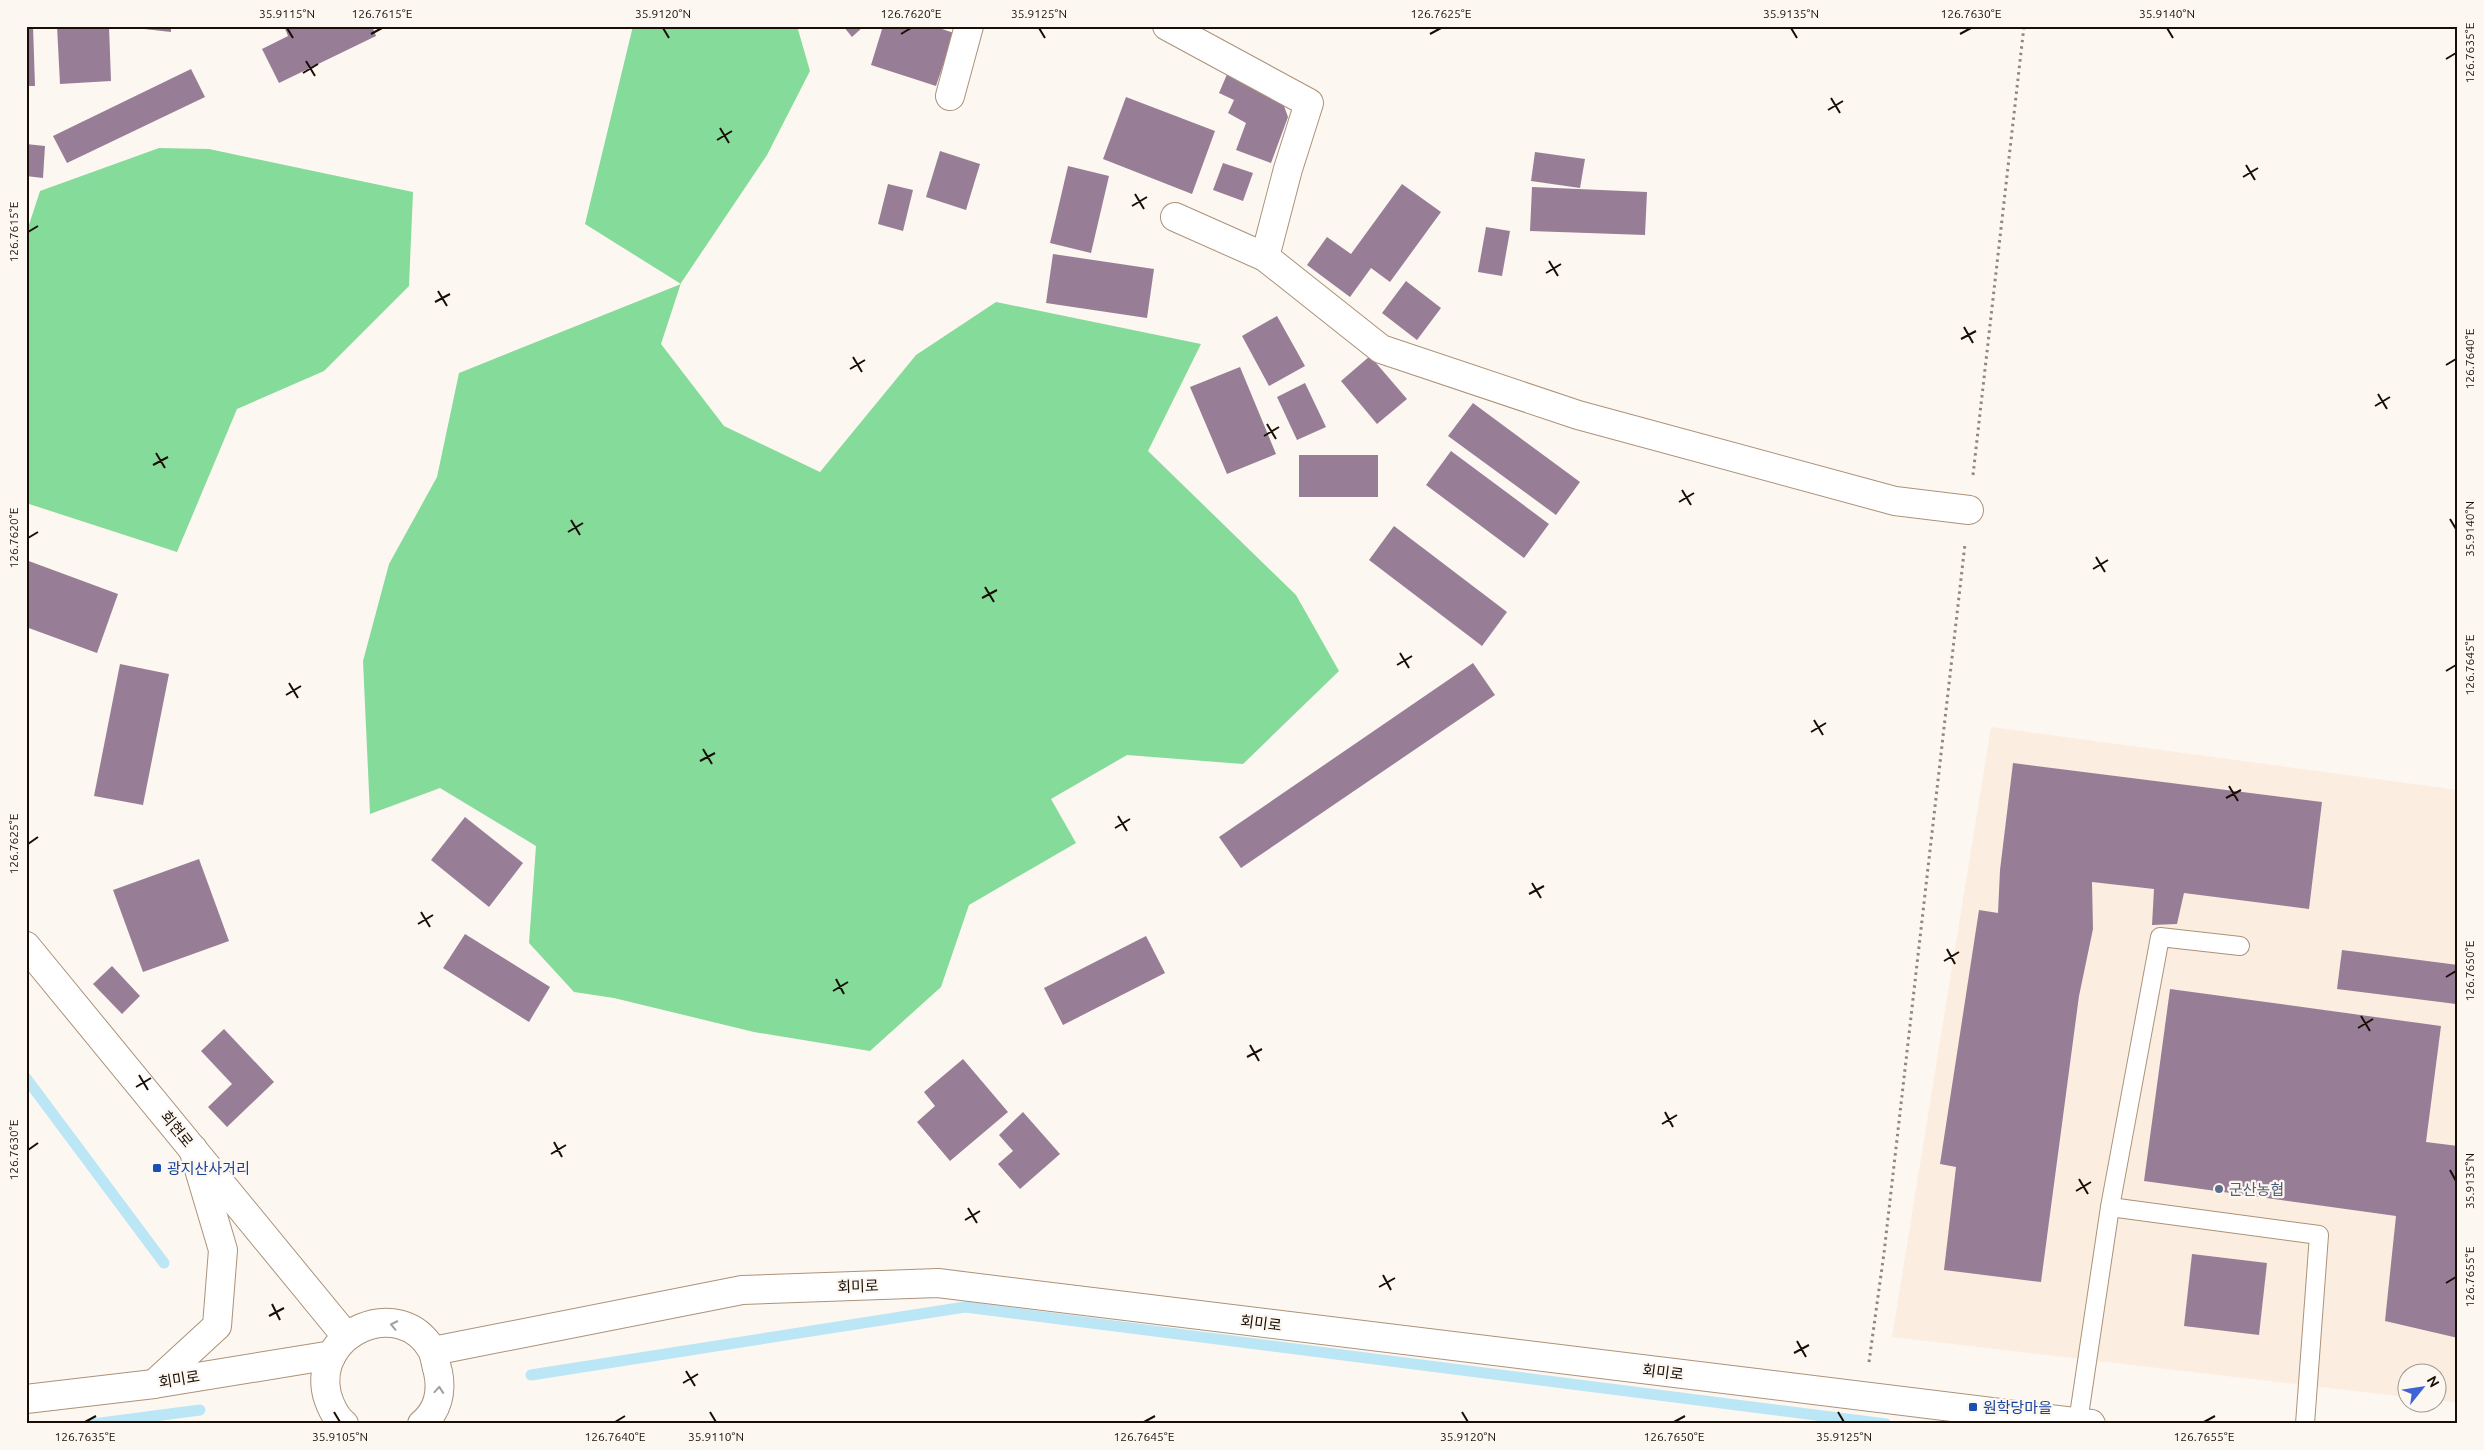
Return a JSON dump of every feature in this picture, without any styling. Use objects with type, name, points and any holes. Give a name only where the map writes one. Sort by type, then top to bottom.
[{"type":"street","points":[[950,96],[969,26]]},
{"type":"street","points":[[1167,26],[1309,103],[1288,169],[1265,257]]},
{"type":"street","points":[[1175,217],[1265,257],[1381,349],[1578,415],[1894,500],[1969,510]]},
{"type":"street","name":"회현로","points":[[26,946],[193,1149],[339,1346]]},
{"type":"street","points":[[154,1384],[217,1326],[223,1250],[193,1149]]},
{"type":"street","name":"회미로","points":[[26,1399],[154,1384],[339,1346],[368,1325],[388,1323],[405,1327],[421,1337],[433,1351],[742,1290],[938,1283],[2084,1423]]},
{"type":"street","points":[[339,1346],[327,1365],[325,1385],[330,1405],[344,1424]]},
{"type":"street","points":[[422,1424],[436,1405],[441,1387],[433,1351]]},
{"type":"lane","points":[[2084,1423],[2110,1208],[2160,936],[2240,946]]},
{"type":"lane","points":[[2110,1208],[2319,1235],[2306,1424]]},
{"type":"path","points":[[1864,1396],[1884,1253],[2024,26]]},
{"type":"shaded area","points":[[1991,727],[2458,790],[2458,1403],[2446,1401],[2446,1362],[2396,1362],[2396,1396],[1892,1337]]},
{"type":"green space","points":[[633,26],[797,26],[810,71],[767,155],[681,284],[585,224]]},
{"type":"green space","points":[[159,148],[209,149],[413,192],[409,286],[324,371],[237,409],[177,552],[26,503],[26,234],[40,191]]},
{"type":"green space","points":[[681,284],[661,344],[724,426],[820,472],[916,355],[996,302],[1201,344],[1148,451],[1296,595],[1339,671],[1243,764],[1127,755],[1051,799],[1076,843],[969,905],[941,987],[870,1051],[754,1032],[614,998],[574,992],[529,943],[536,846],[440,788],[370,814],[363,661],[389,564],[437,477],[459,373]]},
{"type":"building","points":[[26,26],[33,26],[35,86],[26,86]]},
{"type":"building","points":[[57,26],[109,26],[111,81],[60,84]]},
{"type":"building","points":[[117,26],[171,26],[171,32]]},
{"type":"building","points":[[284,26],[372,26],[376,36],[279,83],[262,49],[288,36]]},
{"type":"building","points":[[843,26],[864,26],[852,37]]},
{"type":"building","points":[[883,26],[933,26],[954,33],[936,86],[871,65]]},
{"type":"building","points":[[191,69],[205,97],[67,163],[53,136]]},
{"type":"building","points":[[1228,72],[1280,95],[1288,117],[1271,163],[1236,150],[1246,123],[1228,113],[1234,100],[1219,93]]},
{"type":"building","points":[[1126,97],[1215,131],[1192,194],[1103,159]]},
{"type":"building","points":[[26,144],[45,146],[43,178],[26,176]]},
{"type":"building","points":[[940,151],[980,164],[966,210],[926,197]]},
{"type":"building","points":[[1535,152],[1585,159],[1580,188],[1531,181]]},
{"type":"building","points":[[1223,163],[1253,173],[1243,201],[1213,190]]},
{"type":"building","points":[[1068,166],[1109,176],[1091,253],[1050,243]]},
{"type":"building","points":[[888,184],[913,190],[903,231],[878,224]]},
{"type":"building","points":[[1402,184],[1441,212],[1390,282],[1371,268],[1350,297],[1307,265],[1327,237],[1351,254]]},
{"type":"building","points":[[1532,187],[1647,192],[1645,235],[1530,231]]},
{"type":"building","points":[[1486,227],[1510,231],[1502,276],[1478,272]]},
{"type":"building","points":[[1053,254],[1154,269],[1147,318],[1046,303]]},
{"type":"building","points":[[1406,281],[1441,308],[1417,340],[1382,313]]},
{"type":"building","points":[[1277,316],[1305,366],[1269,386],[1242,336]]},
{"type":"building","points":[[1370,356],[1407,399],[1377,424],[1341,381]]},
{"type":"building","points":[[1240,367],[1276,454],[1227,474],[1190,387]]},
{"type":"building","points":[[1305,383],[1326,427],[1297,440],[1277,397]]},
{"type":"building","points":[[1473,403],[1580,482],[1556,515],[1448,436]]},
{"type":"building","points":[[1451,451],[1549,524],[1524,558],[1426,485]]},
{"type":"building","points":[[1299,455],[1378,455],[1378,497],[1299,497]]},
{"type":"building","points":[[1394,526],[1507,612],[1482,646],[1369,560]]},
{"type":"building","points":[[26,560],[118,594],[97,653],[26,627]]},
{"type":"building","points":[[1473,663],[1495,695],[1241,868],[1219,837]]},
{"type":"building","points":[[120,664],[169,674],[143,805],[94,796]]},
{"type":"building","points":[[2013,763],[2322,802],[2309,909],[2184,893],[2177,924],[2152,925],[2154,889],[2092,882],[2093,929],[2079,996],[2041,1282],[1944,1270],[1956,1167],[1940,1164],[1979,910],[1998,913],[2000,870]]},
{"type":"building","points":[[465,817],[523,863],[489,907],[431,860]]},
{"type":"building","points":[[199,859],[229,941],[143,972],[113,890]]},
{"type":"building","points":[[465,934],[550,987],[529,1022],[443,968]]},
{"type":"building","points":[[1146,936],[1165,973],[1063,1025],[1044,988]]},
{"type":"building","points":[[2342,950],[2458,965],[2456,1004],[2337,989]]},
{"type":"building","points":[[112,966],[140,996],[122,1014],[93,984]]},
{"type":"building","points":[[2170,989],[2441,1026],[2426,1142],[2458,1146],[2458,1338],[2385,1321],[2396,1216],[2144,1181]]},
{"type":"building","points":[[224,1029],[274,1082],[227,1127],[208,1107],[232,1084],[201,1051]]},
{"type":"building","points":[[963,1059],[1008,1112],[950,1161],[917,1122],[935,1106],[924,1092]]},
{"type":"building","points":[[1023,1112],[1060,1154],[1020,1189],[998,1164],[1013,1151],[999,1135]]},
{"type":"building","points":[[2192,1254],[2267,1263],[2259,1335],[2184,1326]]},
{"type":"waterway","points":[[26,1078],[164,1263]]},
{"type":"waterway","points":[[531,1375],[965,1307],[1886,1424]]},
{"type":"waterway","points":[[93,1424],[200,1410]]},
{"type":"place","name":"광지산사거리","points":[[157,1168]]},
{"type":"place","name":"군산농협","points":[[2219,1189]]},
{"type":"place","name":"원학당마을","points":[[1973,1407]]}]
